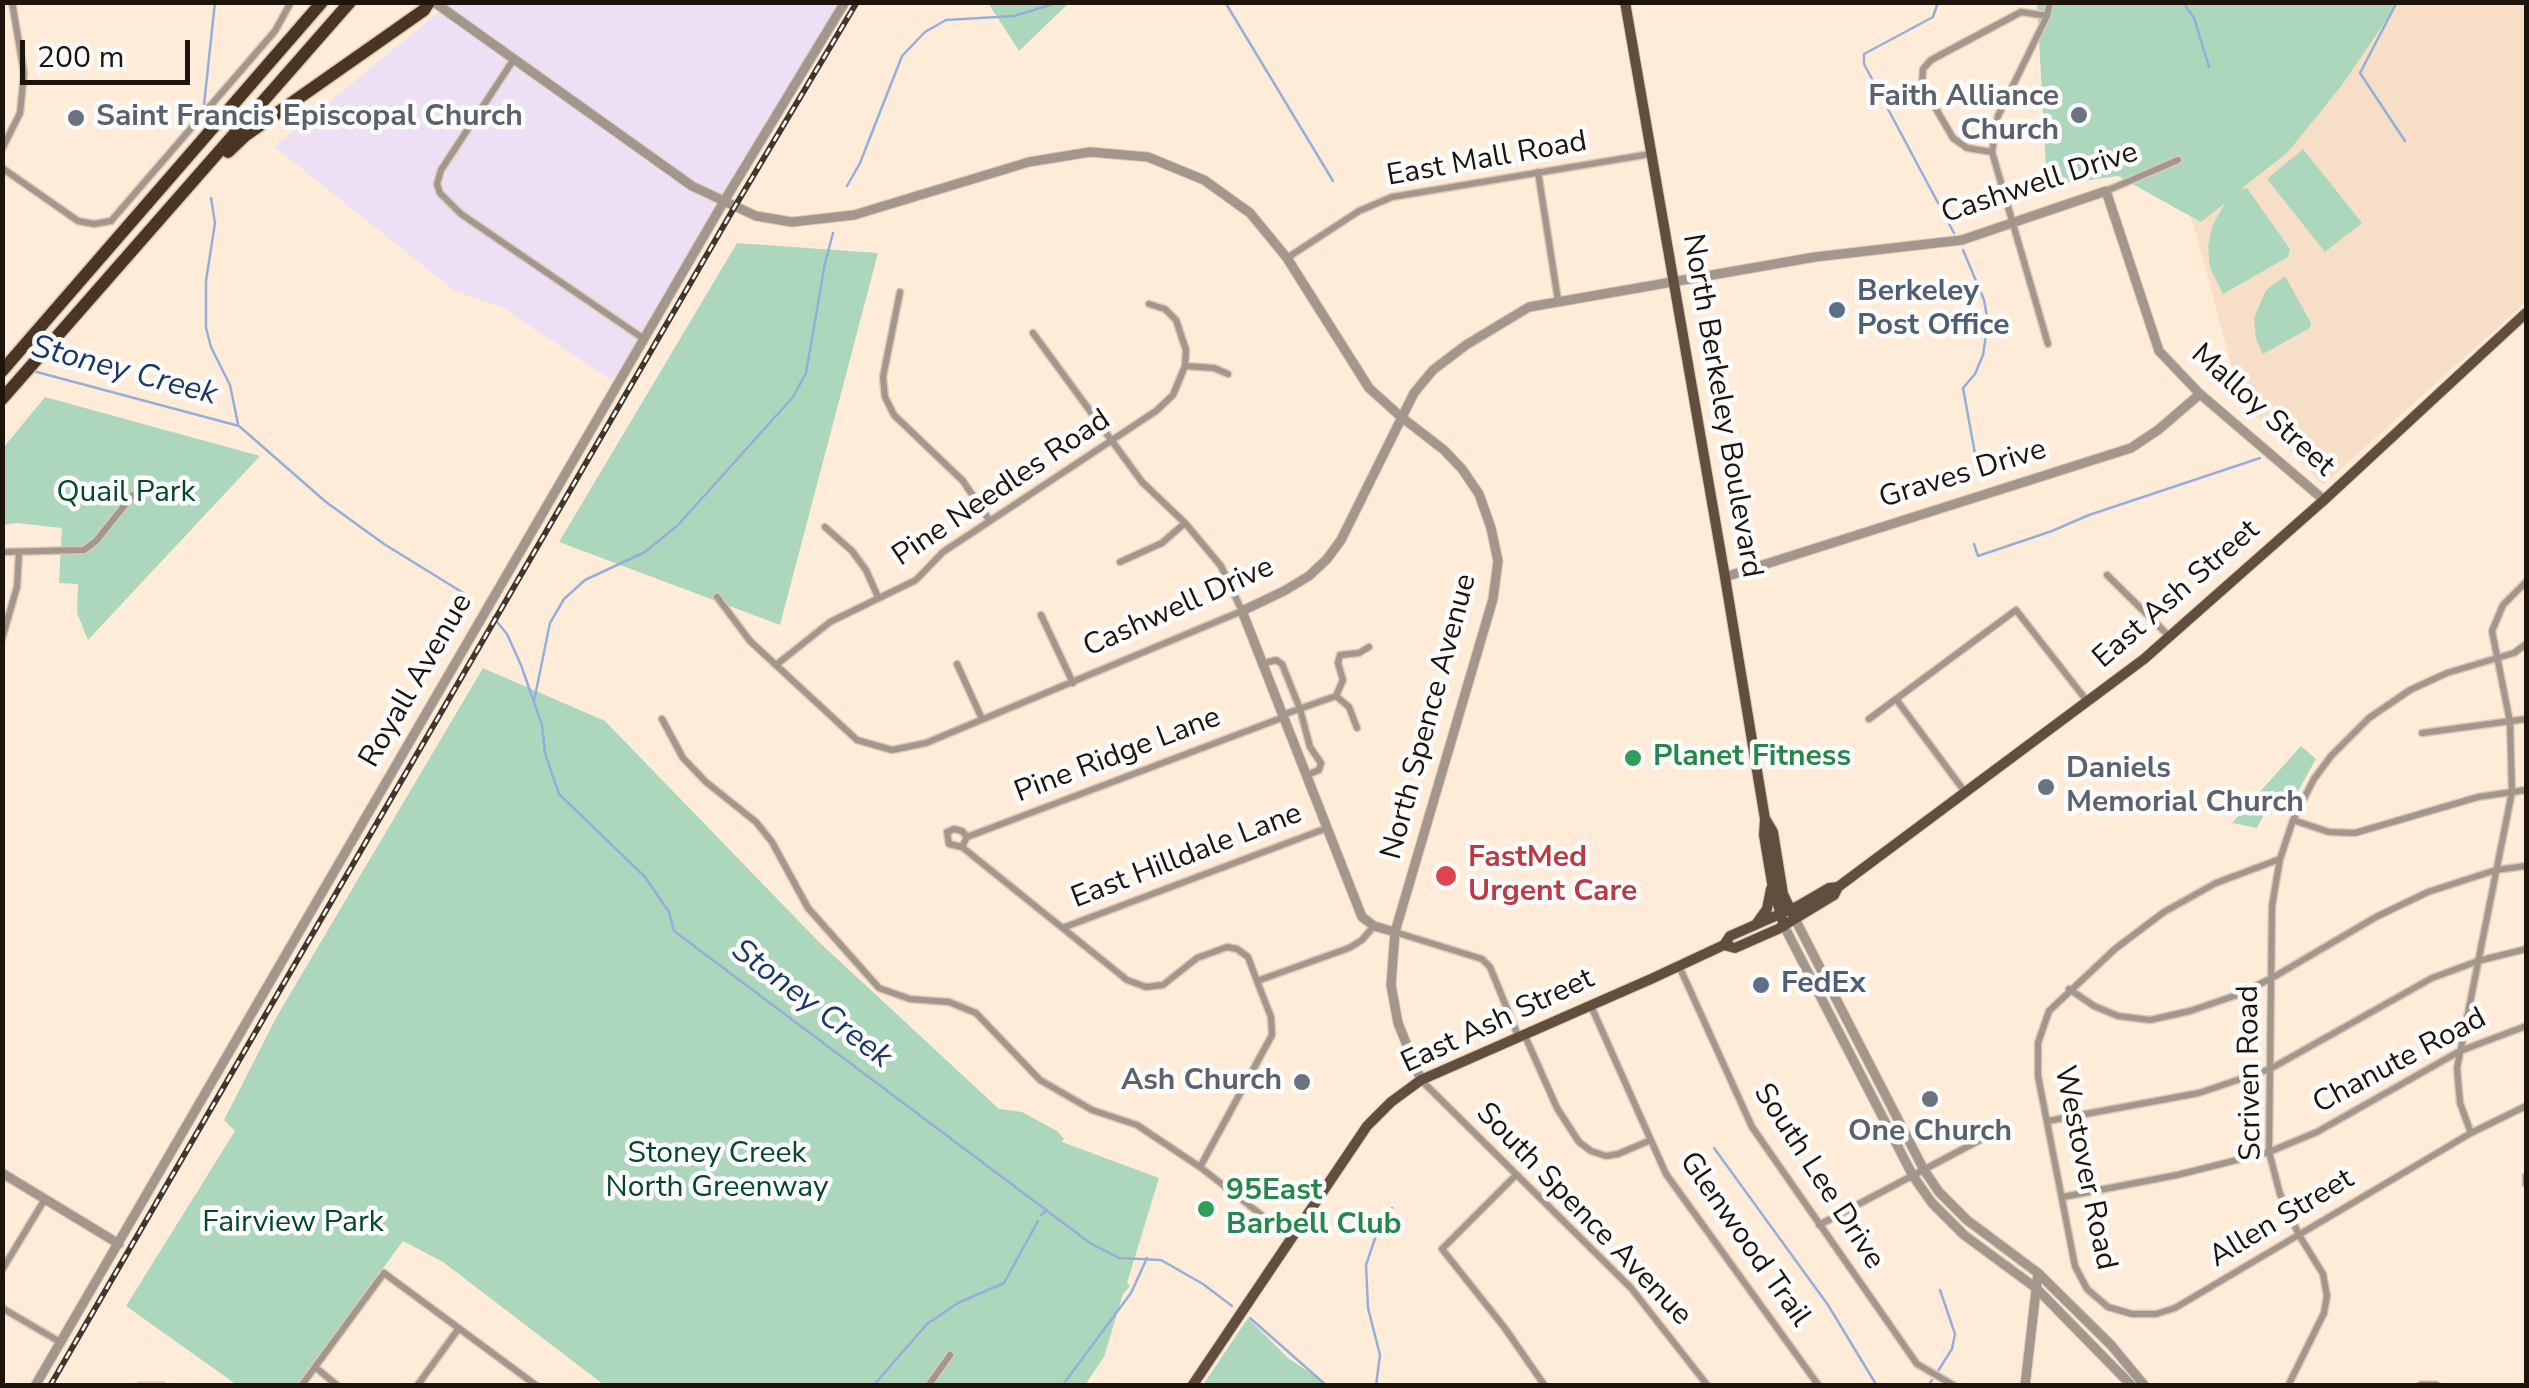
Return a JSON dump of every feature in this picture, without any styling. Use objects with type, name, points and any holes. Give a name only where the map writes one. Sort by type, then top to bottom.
[{"type":"highway","points":[[2,371],[322,2]]},
{"type":"highway","points":[[2,400],[350,2]]},
{"type":"highway","points":[[182,194],[246,135],[431,2]]},
{"type":"main road","name":"North Berkeley Boulevard","points":[[1625,2],[1726,577],[1772,883],[1787,917]]},
{"type":"main road","name":"East Ash Street","points":[[1724,944],[1735,948],[1828,888],[1838,887],[2171,638],[2526,314]]},
{"type":"main road","name":"North Berkeley Boulevard","points":[[1765,819],[1773,832],[1787,917]]},
{"type":"main road","points":[[1754,926],[1768,909],[1772,883]]},
{"type":"main road","name":"East Ash Street","points":[[1192,1386],[1367,1126],[1391,1102],[1421,1080],[1522,1038],[1724,944],[1730,936],[1787,917]]},
{"type":"street","points":[[2,149],[20,113],[24,73],[12,2]]},
{"type":"street","points":[[2,168],[78,221],[111,221],[275,31],[291,2]]},
{"type":"street","name":"North Spence Avenue","points":[[431,2],[673,172],[723,203],[756,216],[792,222],[854,215],[1029,162],[1090,152],[1148,157],[1204,180],[1250,212],[1287,258],[1369,388],[1444,450],[1479,494],[1492,528],[1498,560],[1494,599],[1396,932],[1391,985],[1394,1004],[1421,1080]]},
{"type":"street","name":"Royall Avenue","points":[[35,1386],[723,203],[845,2]]},
{"type":"street","points":[[2048,344],[1992,152],[1998,116],[2047,16],[2050,2]]},
{"type":"street","points":[[1992,152],[1967,148],[1953,138],[1922,85],[1923,70],[1931,60],[2021,12],[2047,16]]},
{"type":"street","points":[[514,60],[441,170],[437,184],[440,193],[462,214],[644,338]]},
{"type":"street","name":"East Mall Road","points":[[1287,258],[1358,211],[1392,198],[1651,154]]},
{"type":"street","name":"Cashwell Drive","points":[[717,597],[750,641],[857,740],[876,748],[910,748],[1073,683],[1284,591],[1327,559],[1341,540],[1400,416],[1433,370],[1459,349],[1529,306],[1815,258],[1938,244],[2106,191],[2178,160]]},
{"type":"street","points":[[1538,172],[1558,300]]},
{"type":"street","name":"Malloy Street","points":[[2106,191],[2159,351],[2200,394],[2324,500]]},
{"type":"street","points":[[900,292],[883,377],[885,397],[894,415],[963,481],[990,521]]},
{"type":"street","points":[[1150,304],[1165,309],[1176,320],[1186,350],[1186,366],[1214,368],[1228,374]]},
{"type":"street","points":[[1033,333],[1142,482],[1185,523],[1221,566],[1286,717],[1362,917],[1374,926],[1482,959],[1490,967],[1557,1108],[1579,1142],[1590,1151],[1606,1156],[1618,1154],[1650,1140]]},
{"type":"street","name":"Pine Needles Road","points":[[776,665],[830,622],[916,580],[943,552],[1156,411],[1173,395],[1186,366]]},
{"type":"street","name":"Graves Drive","points":[[1726,577],[2131,448],[2200,394]]},
{"type":"street","points":[[2,552],[84,550],[96,541],[133,494]]},
{"type":"street","points":[[1120,562],[1162,542],[1185,523]]},
{"type":"street","points":[[825,527],[859,560],[878,596]]},
{"type":"street","points":[[2,639],[17,587],[19,552]]},
{"type":"street","points":[[2107,575],[2171,638]]},
{"type":"street","points":[[2470,1133],[2460,1103],[2460,1051],[2512,792],[2510,722],[2492,631],[2503,605],[2526,582]]},
{"type":"street","points":[[1869,719],[2016,610],[2088,702]]},
{"type":"street","points":[[1042,615],[1073,683]]},
{"type":"street","points":[[2496,658],[2514,653],[2526,644]]},
{"type":"street","points":[[1356,728],[1349,707],[1336,696],[1342,680],[1338,663],[1340,655],[1369,647]]},
{"type":"street","name":"Scriven Road","points":[[2288,1386],[2324,1313],[2327,1296],[2323,1274],[2280,1194],[2269,1152],[2272,906],[2280,859],[2293,820],[2314,779],[2369,718],[2410,690],[2447,673],[2496,658]]},
{"type":"street","points":[[1264,663],[1280,662],[1300,709],[1309,744],[1320,762],[1318,770],[1307,775]]},
{"type":"street","points":[[957,664],[982,720]]},
{"type":"street","name":"Pine Ridge Lane","points":[[967,837],[1296,716],[1300,709],[1336,696]]},
{"type":"street","points":[[1896,700],[1965,792]]},
{"type":"street","points":[[662,719],[683,758],[756,822],[772,842],[808,908],[879,988],[910,1000],[949,1002],[976,1013],[1040,1080],[1075,1102],[1137,1125],[1200,1167],[1291,1238]]},
{"type":"street","points":[[2422,733],[2526,719]]},
{"type":"street","points":[[2293,820],[2329,832],[2355,833],[2478,797],[2526,790]]},
{"type":"street","name":"East Hilldale Lane","points":[[1064,927],[1326,828]]},
{"type":"street","points":[[962,847],[967,837],[954,829],[948,832],[949,844],[962,847],[1126,980],[1146,987],[1163,985],[1197,958],[1227,947],[1248,957],[1272,1017],[1272,1035],[1200,1167]]},
{"type":"street","name":"Westover Road","points":[[2108,1306],[2087,1289],[2076,1266],[2038,1076],[2038,1043],[2050,1011],[2114,949],[2164,912],[2230,877],[2280,859]]},
{"type":"street","points":[[2069,989],[2118,1016],[2150,1020],[2222,1000],[2272,978],[2428,892],[2496,870],[2526,866]]},
{"type":"street","points":[[1787,917],[1924,1170],[1940,1192],[1967,1220],[2038,1273],[2111,1344],[2145,1386]]},
{"type":"street","points":[[1787,917],[1913,1176],[1932,1202],[1964,1235],[2036,1288],[2132,1386]]},
{"type":"street","points":[[1257,982],[1349,948],[1374,926]]},
{"type":"street","points":[[2048,1121],[2199,1093],[2270,1069],[2432,978],[2526,949]]},
{"type":"street","name":"South Lee Drive","points":[[1678,965],[1752,1127],[1917,1364],[1955,1386]]},
{"type":"street","name":"Glenwood Trail","points":[[1590,1006],[1666,1174],[1819,1386]]},
{"type":"street","name":"Chanute Road","points":[[2062,1197],[2177,1176],[2269,1152],[2317,1132],[2460,1051],[2526,1026]]},
{"type":"street","name":"South Spence Avenue","points":[[1421,1080],[1630,1288],[1708,1386]]},
{"type":"street","name":"Allen Street","points":[[2108,1306],[2144,1314],[2175,1308],[2470,1133],[2526,1106]]},
{"type":"street","points":[[1819,1225],[1998,1130]]},
{"type":"street","points":[[2,1173],[119,1244]]},
{"type":"street","points":[[1516,1175],[1442,1249],[1545,1386]]},
{"type":"street","points":[[2526,1176],[2526,1184]]},
{"type":"street","points":[[2,1270],[45,1199]]},
{"type":"street","points":[[2024,1386],[2038,1273]]},
{"type":"street","points":[[301,1386],[384,1274],[537,1386]]},
{"type":"street","points":[[2,1308],[60,1342]]},
{"type":"street","points":[[417,1386],[460,1328]]},
{"type":"street","points":[[928,1386],[950,1356]]},
{"type":"street","points":[[315,1368],[338,1386]]},
{"type":"street","points":[[140,1386],[164,1386]]},
{"type":"street","points":[[2421,1386],[2436,1386]]},
{"type":"shaded area","points":[[450,3],[848,3],[618,385],[501,307],[455,291],[274,147]]},
{"type":"shaded area","points":[[2254,3],[2526,3],[2526,302],[2323,485],[2241,401],[2182,182]]},
{"type":"green space","points":[[988,3],[1069,3],[1019,51]]},
{"type":"green space","points":[[2037,3],[2398,3],[2342,85],[2288,152],[2241,189],[2247,188],[2290,249],[2288,257],[2223,294],[2210,268],[2208,247],[2212,227],[2225,203],[2201,222],[2118,176],[2047,186]]},
{"type":"green space","points":[[2303,149],[2362,223],[2325,252],[2267,179]]},
{"type":"green space","points":[[737,243],[878,253],[780,625],[559,542]]},
{"type":"green space","points":[[2285,276],[2311,323],[2310,328],[2263,354],[2256,339],[2254,318],[2266,290]]},
{"type":"green space","name":"Quail Park","points":[[45,397],[260,456],[88,640],[77,613],[78,584],[59,583],[62,528],[3,525],[3,448]]},
{"type":"green space","name":"Stoney Creek North Greenway","points":[[483,668],[605,721],[818,941],[999,1109],[1022,1112],[1057,1131],[1064,1139],[1062,1142],[1159,1178],[1127,1283],[1130,1286],[1123,1294],[1104,1357],[1085,1385],[604,1385],[443,1262],[403,1241],[297,1385],[237,1385],[126,1306],[235,1131],[224,1120],[277,1016]]},
{"type":"green space","points":[[2301,746],[2316,759],[2284,816],[2266,810],[2257,828],[2232,823]]},
{"type":"green space","points":[[1248,1318],[1288,1358],[1328,1385],[1203,1385]]},
{"type":"waterway","points":[[204,105],[215,2]]},
{"type":"waterway","points":[[847,186],[860,163],[902,56],[925,32],[946,20],[1014,16],[1060,2]]},
{"type":"waterway","points":[[1225,2],[1333,181]]},
{"type":"waterway","points":[[1938,2],[1933,17],[1864,54],[1864,64],[1954,233]]},
{"type":"waterway","points":[[2183,2],[2194,18],[2209,67]]},
{"type":"waterway","points":[[2397,2],[2360,73],[2405,141]]},
{"type":"waterway","points":[[211,198],[215,223],[206,281],[206,328],[230,385],[238,424]]},
{"type":"waterway","points":[[534,701],[550,623],[564,599],[585,580],[645,552],[678,525],[793,397],[806,373],[833,233]]},
{"type":"waterway","points":[[1963,250],[1984,300],[1988,322],[1983,355],[1975,374],[1963,388],[1978,470]]},
{"type":"waterway","name":"Stoney Creek","points":[[33,371],[239,426],[326,502],[384,544],[465,594],[470,606]]},
{"type":"waterway","points":[[1974,544],[1978,556],[2260,458]]},
{"type":"waterway","name":"Stoney Creek","points":[[493,617],[507,634],[521,665],[542,725],[545,753],[559,794],[645,877],[669,912],[674,931],[1090,1243],[1119,1258],[1161,1260],[1232,1306]]},
{"type":"waterway","points":[[1714,1148],[1828,1305],[1877,1386]]},
{"type":"waterway","points":[[1376,1386],[1380,1355],[1368,1308],[1366,1265],[1383,1215],[1392,1208]]},
{"type":"waterway","points":[[1041,1215],[1047,1210]]},
{"type":"waterway","points":[[873,1386],[927,1324],[958,1303],[1004,1283],[1038,1221]]},
{"type":"waterway","points":[[1062,1386],[1131,1293],[1147,1258]]},
{"type":"waterway","points":[[1938,1371],[1952,1349],[1955,1334],[1940,1290]]},
{"type":"waterway","name":"Stoney Creek","points":[[1250,1318],[1327,1386]]},
{"type":"waterway","points":[[1928,1386],[1932,1380]]},
{"type":"railway","points":[[50,1386],[857,2]]},
{"type":"place","name":"Faith Alliance Church","points":[[2079,115]]},
{"type":"place","name":"Saint Francis Episcopal Church","points":[[76,118]]},
{"type":"place","name":"Berkeley Post Office","points":[[1837,310]]},
{"type":"place","name":"Planet Fitness","points":[[1633,758]]},
{"type":"place","name":"Daniels Memorial Church","points":[[2046,787]]},
{"type":"place","name":"FastMed Urgent Care","points":[[1446,876]]},
{"type":"place","name":"FedEx","points":[[1761,985]]},
{"type":"place","name":"Ash Church","points":[[1302,1082]]},
{"type":"place","name":"One Church","points":[[1930,1099]]},
{"type":"place","name":"95East Barbell Club","points":[[1206,1209]]},
{"type":"park label","name":"Fairview Park","points":[[293,1224]]}]
